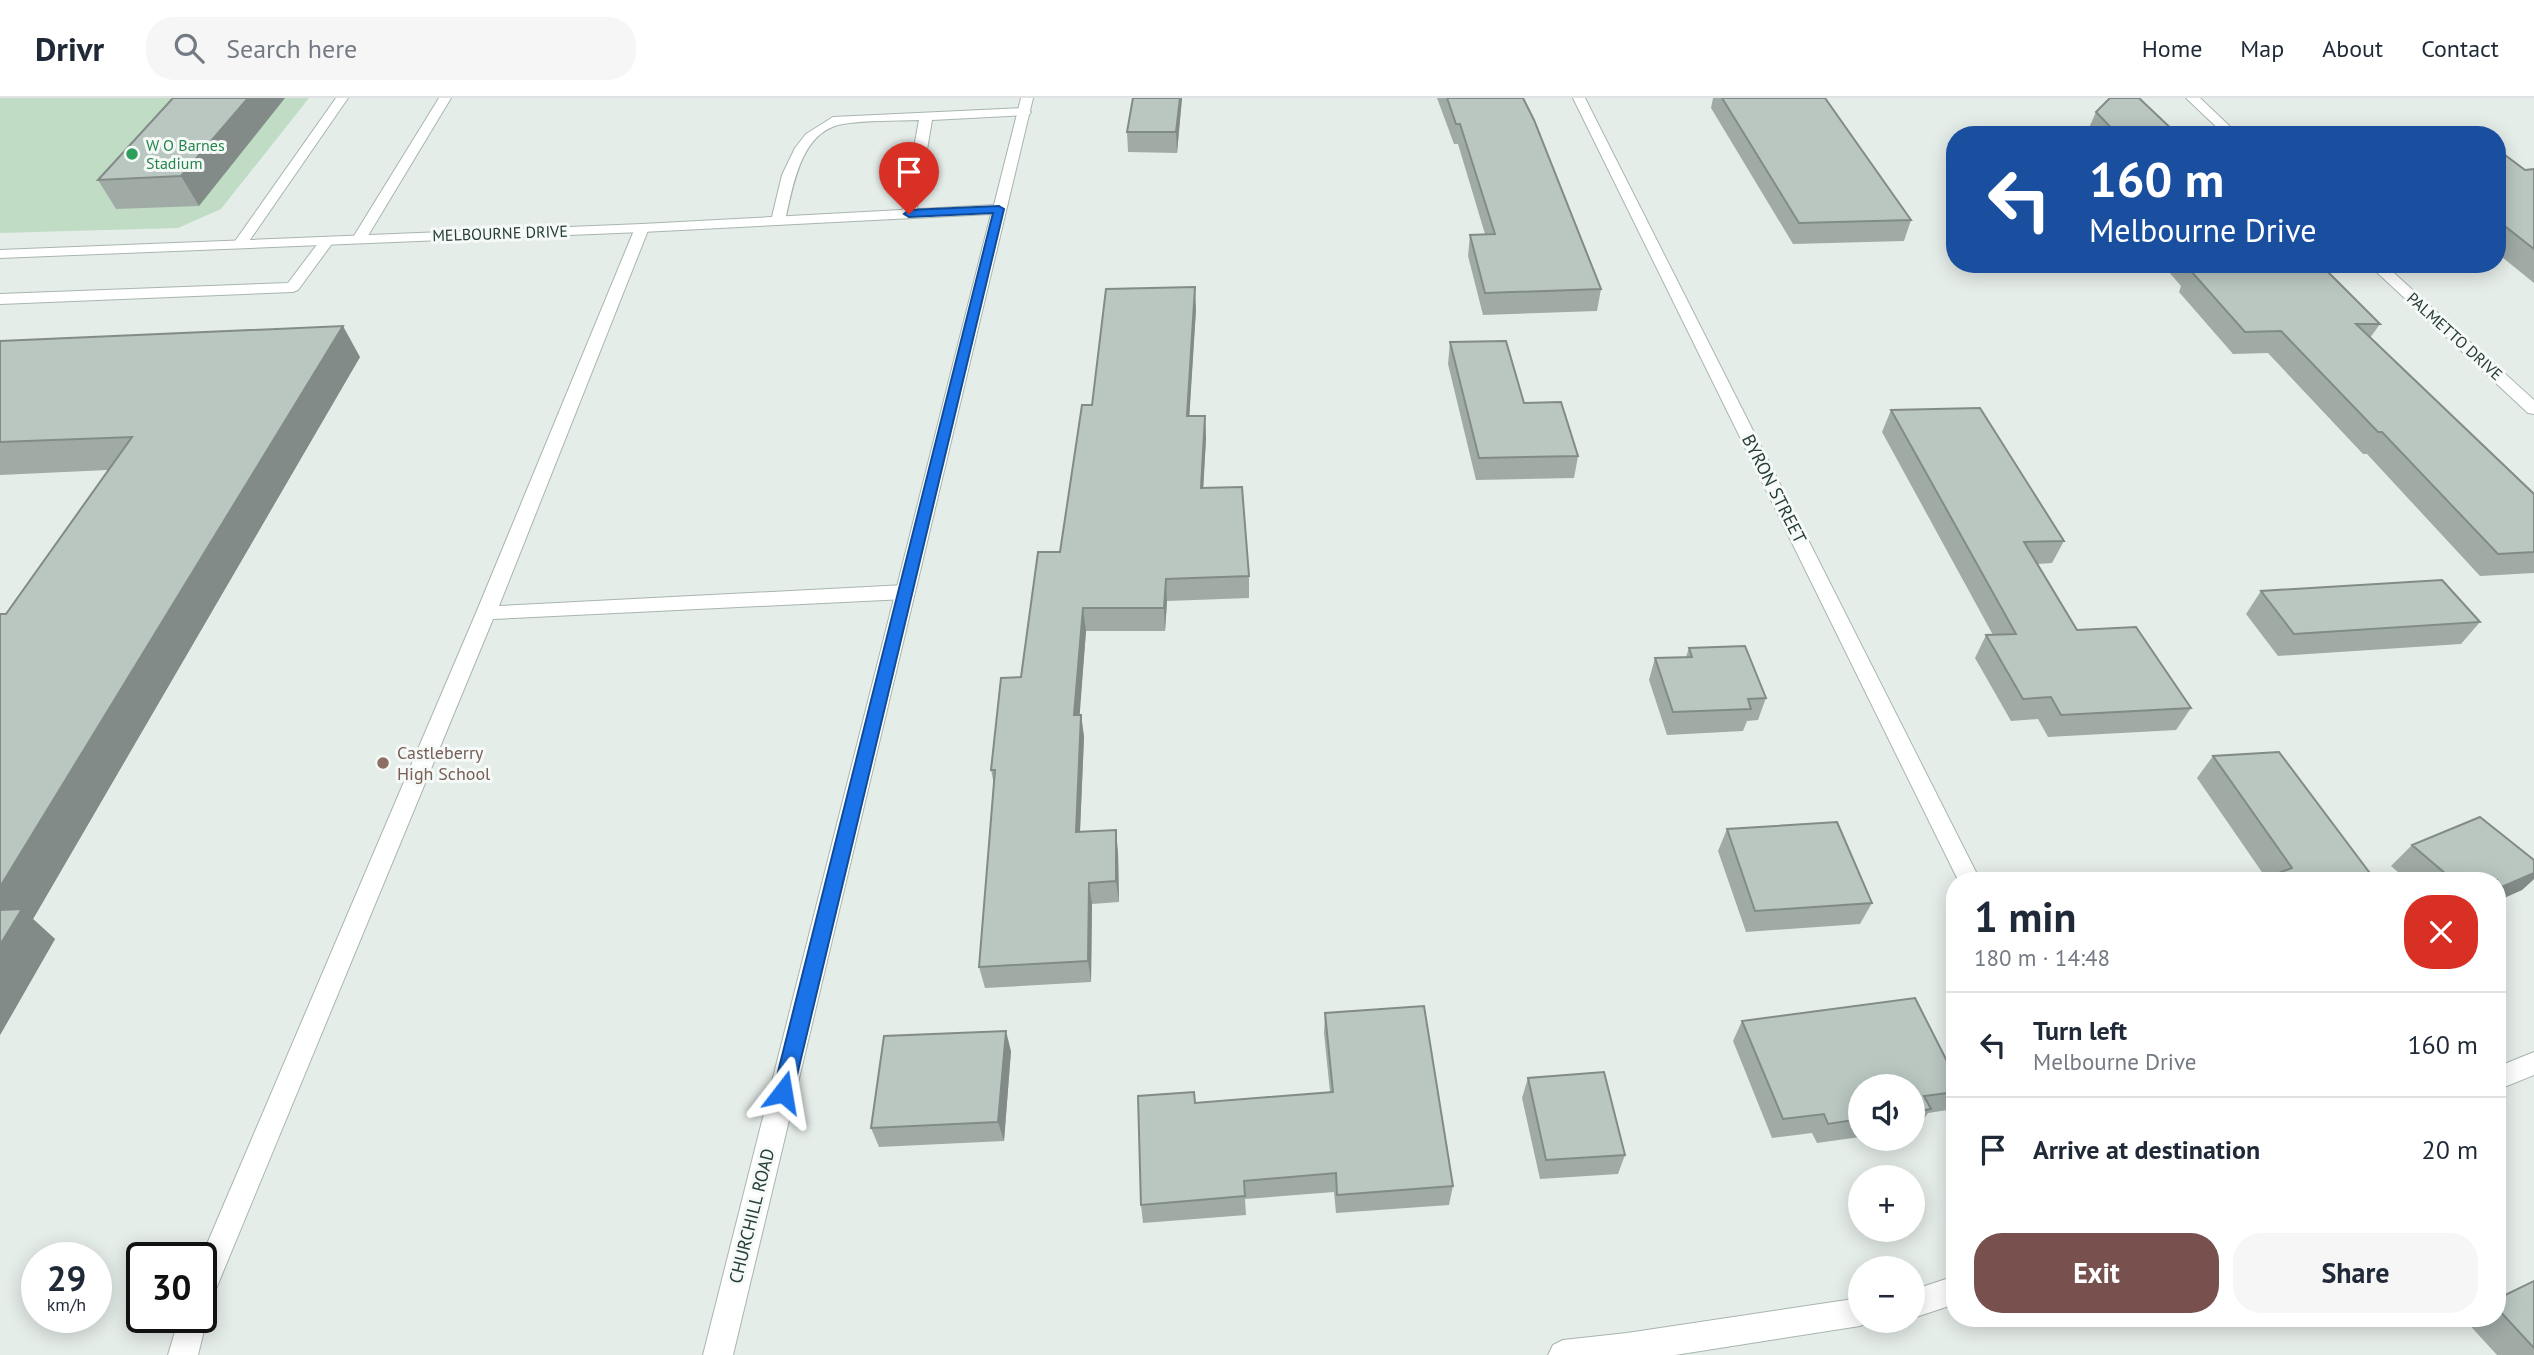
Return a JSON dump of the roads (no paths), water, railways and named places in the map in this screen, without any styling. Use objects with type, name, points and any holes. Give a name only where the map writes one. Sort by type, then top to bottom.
[{"type":"street","points":[[240,244],[342,98]]},
{"type":"street","points":[[359,239],[445,98]]},
{"type":"street","name":"BYRON STREET","points":[[1579,98],[1965,872]]},
{"type":"street","points":[[2192,98],[2223,126]]},
{"type":"street","points":[[778,220],[796,152],[824,125],[838,120],[926,116],[1025,105]]},
{"type":"street","name":"CHURCHILL ROAD","points":[[718,1355],[1025,105]]},
{"type":"street","points":[[909,214],[926,116]]},
{"type":"street","name":"MELBOURNE DRIVE","points":[[0,254],[642,228],[999,209]]},
{"type":"street","points":[[217,1252],[486,613],[642,228]]},
{"type":"street","points":[[0,299],[293,287],[327,241]]},
{"type":"street","name":"PALMETTO DRIVE","points":[[2385,273],[2534,409]]},
{"type":"street","points":[[486,613],[905,592]]},
{"type":"street","points":[[2506,1075],[2534,1063]]},
{"type":"street","points":[[1925,1300],[1946,1293]]},
{"type":"street","points":[[1563,1355],[1627,1348],[1848,1314]]},
{"type":"street","points":[[183,1355],[189,1333]]},
{"type":"place","name":"W O Barnes Stadium","points":[[132,154]]},
{"type":"place","name":"Castleberry High School","points":[[383,763]]}]
